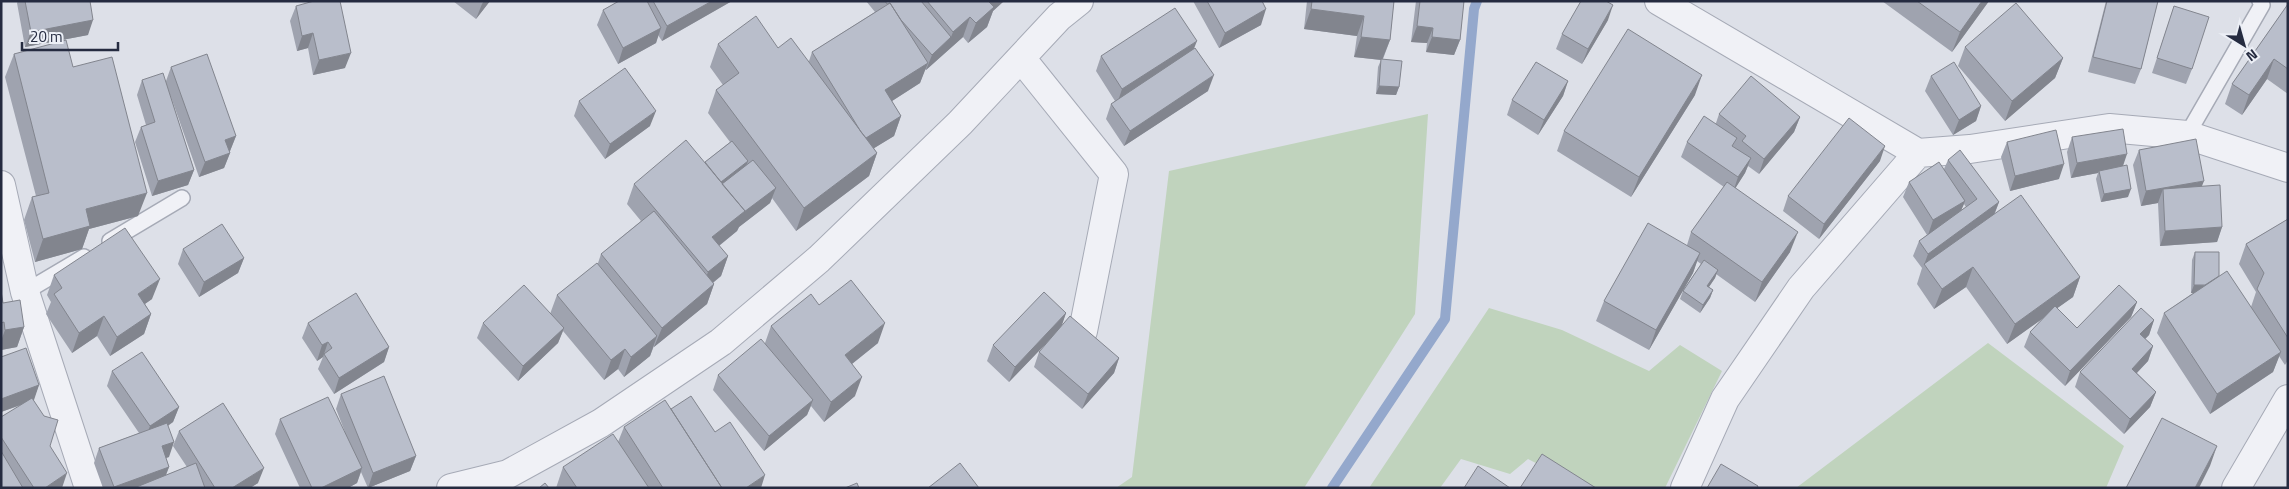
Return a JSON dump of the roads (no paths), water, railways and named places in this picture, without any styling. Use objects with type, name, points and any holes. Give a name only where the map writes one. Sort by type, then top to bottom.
[{"type":"street","points":[[451,488],[508,474],[601,423],[721,342],[833,245],[960,124],[1059,17],[1079,1]]},
{"type":"street","points":[[1659,1],[1918,153],[1970,149],[2109,128],[2187,135],[2288,168]]},
{"type":"street","points":[[1021,58],[1114,174],[1083,331]]},
{"type":"street","points":[[1685,488],[1725,399],[1801,288],[1918,153]]},
{"type":"street","points":[[1,185],[25,292],[89,488]]},
{"type":"street","points":[[2236,488],[2288,400]]},
{"type":"lane","points":[[2187,135],[2262,5],[2260,1]]},
{"type":"lane","points":[[25,292],[182,198]]},
{"type":"waterway","points":[[1332,488],[1445,319],[1474,9],[1477,1]]}]
